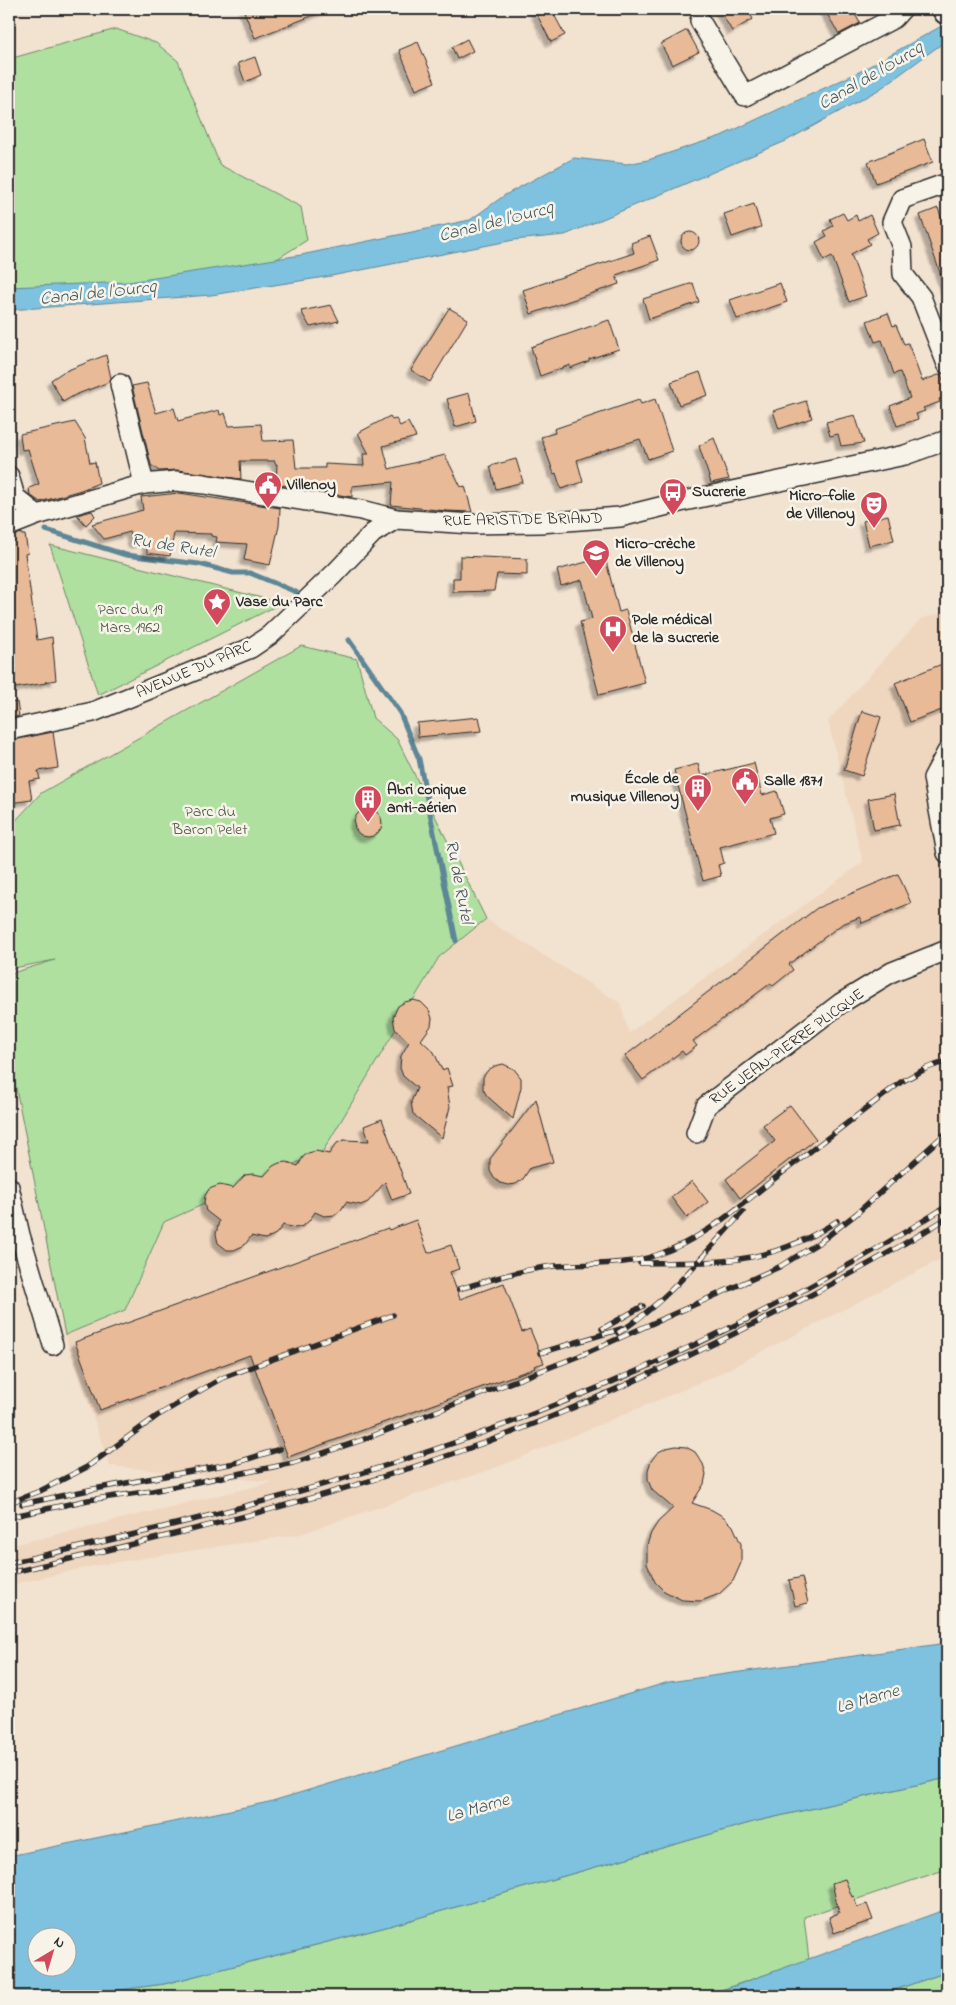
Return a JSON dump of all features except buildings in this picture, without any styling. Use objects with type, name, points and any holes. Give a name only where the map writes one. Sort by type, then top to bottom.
[{"type":"street","points":[[700,21],[745,96],[894,18],[902,9]]},
{"type":"street","points":[[945,184],[902,199],[892,222],[902,247],[903,274],[921,297],[947,364]]},
{"type":"street","points":[[120,384],[144,484]]},
{"type":"street","name":"RUE ARISTIDE BRIAND","points":[[9,526],[37,515],[144,484],[176,481],[361,510],[396,519],[472,524],[540,523],[620,517],[684,501],[905,455],[947,440]]},
{"type":"street","points":[[9,476],[14,497],[37,515]]},
{"type":"street","name":"AVENUE DU PARC","points":[[9,730],[93,712],[251,648],[270,635],[334,574],[373,533],[396,519]]},
{"type":"street","points":[[947,752],[933,778],[947,853]]},
{"type":"street","name":"RUE JEAN-PIERRE PLICQUE","points":[[696,1133],[706,1106],[841,1003],[892,972],[947,950]]},
{"type":"street","points":[[9,1188],[20,1235],[53,1345]]},
{"type":"shaded area","points":[[947,611],[947,1256],[711,1378],[500,1466],[300,1534],[98,1565],[9,1585],[9,1546],[273,1482],[110,1466],[65,1335],[125,1310],[164,1222],[323,1151],[439,957],[486,919],[620,1003],[629,1033],[863,862],[828,721],[921,619]]},
{"type":"green space","points":[[116,29],[156,43],[178,61],[220,165],[301,207],[307,240],[258,271],[9,294],[9,59]]},
{"type":"green space","name":"Parc du 19 Mars 1962","points":[[50,545],[282,603],[98,695]]},
{"type":"green space","name":"Parc du Baron Pelet","points":[[301,646],[357,659],[373,718],[397,739],[486,919],[439,957],[323,1151],[164,1222],[125,1310],[65,1335],[9,1053],[9,974],[55,960],[9,969],[9,828],[41,793]]},
{"type":"green space","points":[[947,1778],[947,1869],[804,1917],[809,1960],[703,1996],[75,1996],[164,1984],[386,1927],[753,1822]]},
{"type":"green space","points":[[947,1972],[947,1992],[936,1996],[877,1996]]},
{"type":"water","name":"Canal de l'Ourcq","points":[[947,23],[947,40],[880,89],[786,141],[565,235],[514,240],[331,276],[211,295],[9,310],[9,287],[129,282],[301,255],[470,220],[505,195],[574,158],[627,164],[648,160],[721,136],[859,72]]},
{"type":"water","name":"La Marne","points":[[947,1643],[947,1778],[753,1822],[386,1927],[164,1984],[75,1996],[9,1996],[9,1856],[269,1802],[669,1682]]},
{"type":"water","points":[[947,1909],[947,1972],[877,1996],[706,1996]]},
{"type":"waterway","name":"Ru de Rutel","points":[[46,530],[126,555],[199,564],[233,573],[250,573],[296,592]]},
{"type":"waterway","name":"Ru de Rutel","points":[[349,640],[400,713],[419,759],[456,941]]},
{"type":"railway","points":[[459,1289],[531,1270],[555,1266],[632,1261],[645,1259],[675,1248],[719,1222],[901,1082],[927,1068],[947,1061]]},
{"type":"railway","points":[[9,1517],[88,1500],[152,1491],[293,1463],[362,1440],[579,1356],[779,1267],[820,1242],[856,1214],[947,1132]]},
{"type":"railway","points":[[9,1563],[155,1529],[301,1491],[469,1438],[540,1411],[611,1382],[749,1318],[816,1283],[947,1206]]},
{"type":"railway","points":[[618,1333],[636,1321],[669,1292],[743,1212]]},
{"type":"railway","points":[[9,1573],[295,1503],[408,1469],[495,1439],[558,1414],[681,1360],[860,1269],[947,1218]]},
{"type":"railway","points":[[640,1263],[719,1261],[765,1254],[812,1236],[837,1221]]},
{"type":"railway","points":[[602,1329],[643,1306]]},
{"type":"railway","points":[[9,1503],[40,1491],[87,1467],[157,1416],[222,1378],[393,1315]]},
{"type":"railway","points":[[540,1353],[624,1328]]},
{"type":"railway","points":[[22,1504],[235,1463],[280,1449]]},
{"type":"place","name":"Villenoy","points":[[268,509]]},
{"type":"place","name":"Sucrerie","points":[[673,516]]},
{"type":"place","name":"Micro-folie de Villenoy","points":[[874,529]]},
{"type":"place","name":"Micro-crèche de Villenoy","points":[[596,577]]},
{"type":"place","name":"Vase du Parc","points":[[217,626]]},
{"type":"place","name":"Pole médical de la sucrerie","points":[[613,653]]},
{"type":"place","name":"Salle 1871","points":[[745,805]]},
{"type":"place","name":"École de musique Villenoy","points":[[698,812]]},
{"type":"place","name":"Abri conique anti-aérien","points":[[368,823]]}]
